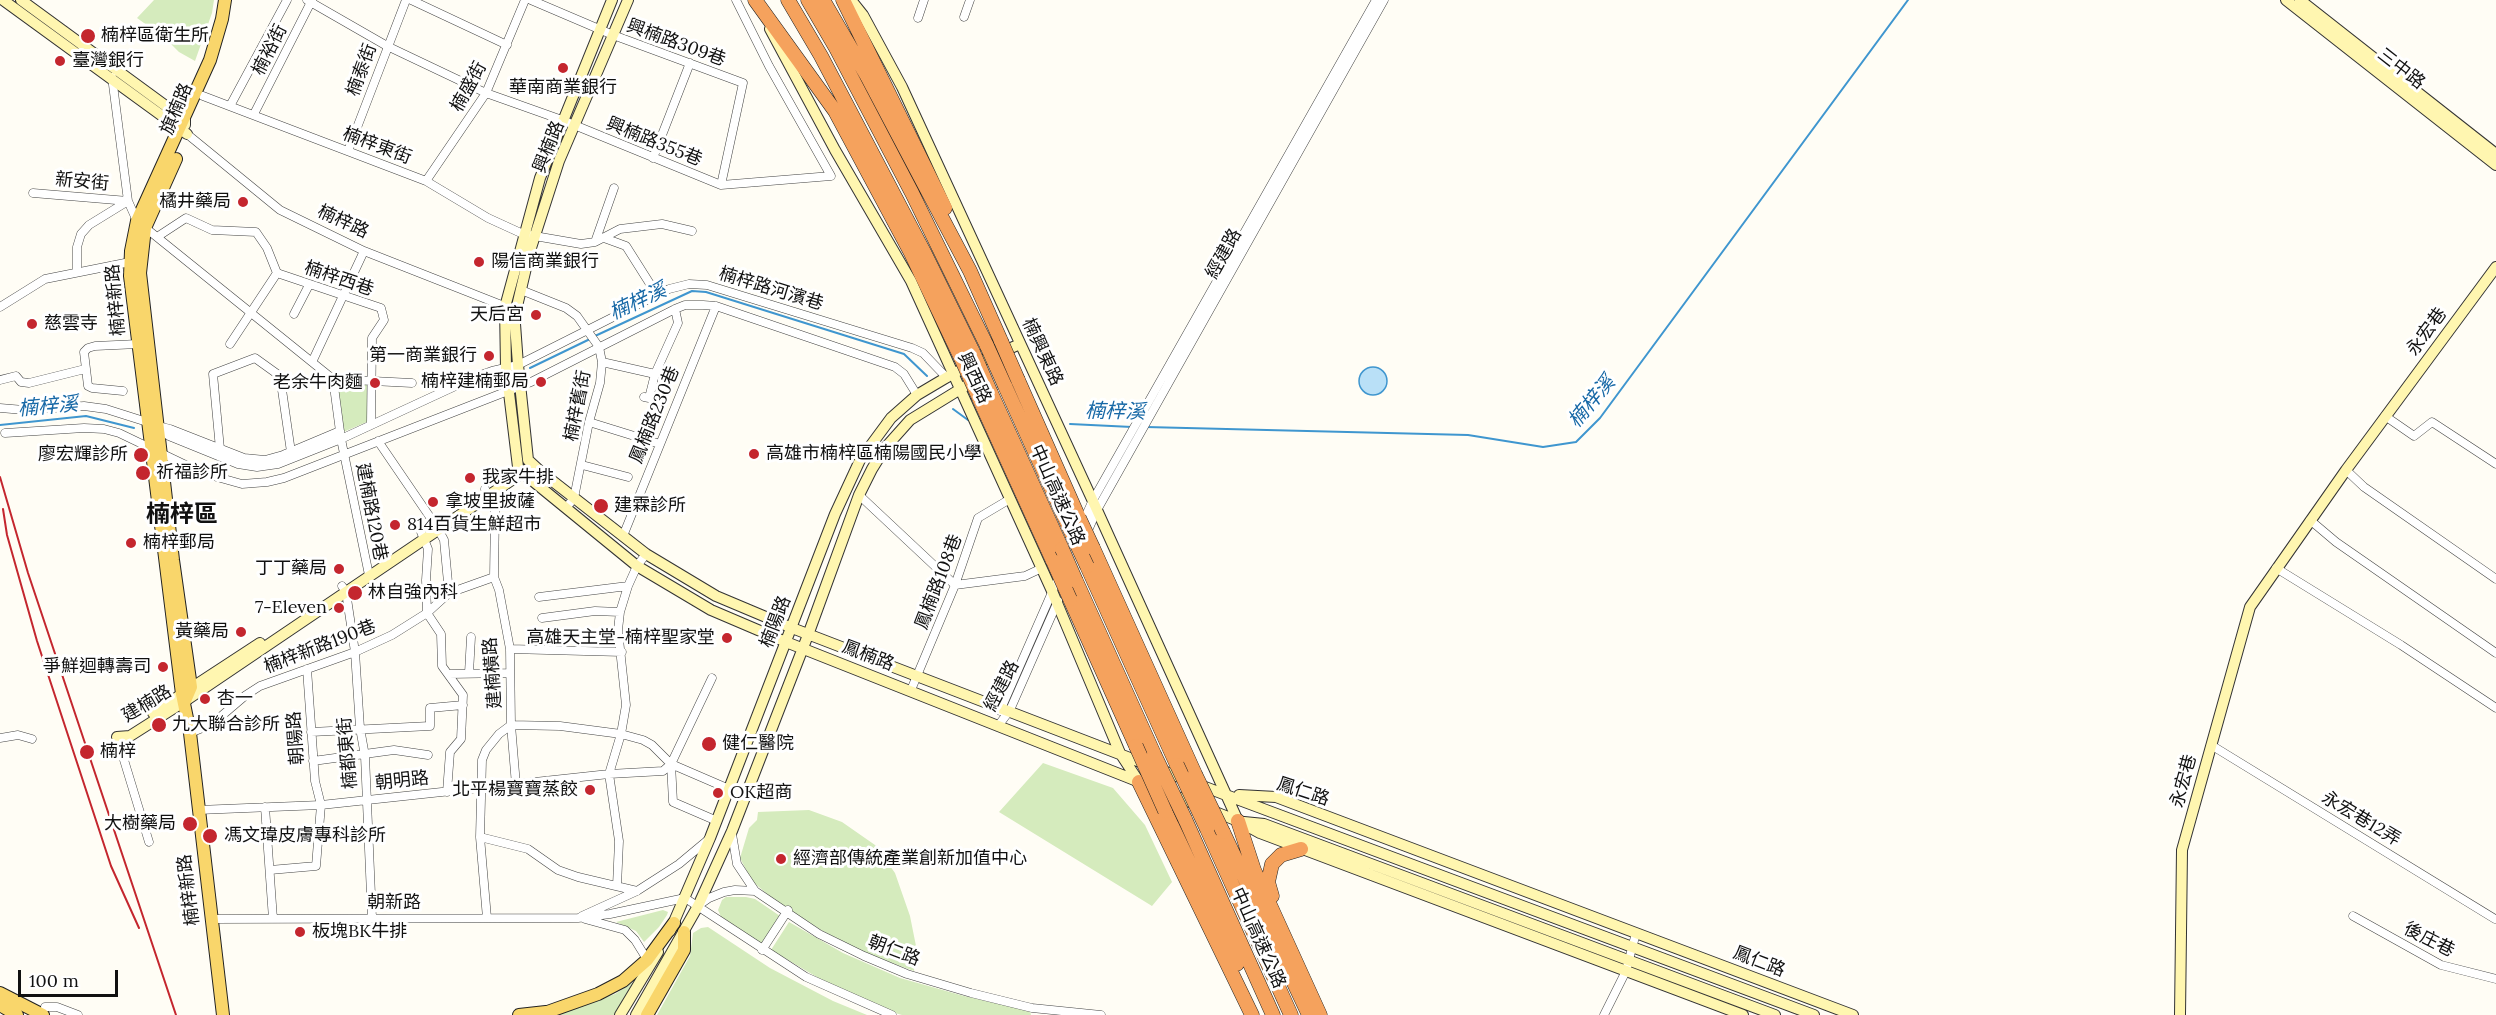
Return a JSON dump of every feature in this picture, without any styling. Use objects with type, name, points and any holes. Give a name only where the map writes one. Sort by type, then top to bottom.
[{"type":"highway","points":[[755,0],[835,111],[967,355]]},
{"type":"highway","name":"中山高速公路","points":[[788,0],[821,56],[920,243],[967,355],[980,398],[1062,549],[1273,1015]]},
{"type":"highway","name":"中山高速公路","points":[[808,0],[837,48],[907,183],[987,346],[1291,1015]]},
{"type":"highway","points":[[824,0],[867,76],[970,271]]},
{"type":"highway","points":[[843,0],[939,190],[970,271],[1079,518],[1195,774],[1309,1015]]},
{"type":"highway","points":[[980,398],[1063,601],[1136,746],[1261,1015]]},
{"type":"highway","points":[[1139,782],[1252,1015]]},
{"type":"highway","points":[[1238,821],[1254,870],[1320,1015]]},
{"type":"highway","points":[[1294,960],[1269,889],[1268,876],[1272,864],[1281,855],[1301,849]]},
{"type":"main road","name":"旗楠路","points":[[141,225],[184,128],[210,60],[225,0]]},
{"type":"main road","name":"旗楠路","points":[[184,128],[203,96],[224,38],[232,0]]},
{"type":"main road","name":"楠梓新路","points":[[141,225],[130,262],[138,344],[173,560],[198,810],[224,1011]]},
{"type":"main road","name":"楠梓新路","points":[[141,225],[141,284],[152,425]]},
{"type":"main road","points":[[519,1015],[542,1013],[615,986],[649,964],[674,923]]},
{"type":"main road","points":[[647,1015],[684,950],[684,932]]},
{"type":"main road","points":[[0,993],[44,1011]]},
{"type":"main road","points":[[0,1005],[16,1015]]},
{"type":"street","name":"楠梓路","points":[[3,0],[112,80],[184,128]]},
{"type":"street","name":"楠梓路","points":[[21,0],[111,68],[280,210],[364,250],[510,309]]},
{"type":"street","points":[[230,106],[287,0]]},
{"type":"street","name":"楠泰街","points":[[348,151],[406,0]]},
{"type":"street","points":[[411,0],[507,45]]},
{"type":"street","name":"楠盛街","points":[[426,182],[486,93],[525,0]]},
{"type":"street","name":"興楠路309巷","points":[[531,0],[613,36],[743,83],[721,185]]},
{"type":"street","name":"興楠路","points":[[510,309],[521,290],[540,178],[612,0]]},
{"type":"street","name":"興楠路","points":[[510,309],[529,235],[628,0]]},
{"type":"street","points":[[721,185],[831,176],[769,66],[736,0]]},
{"type":"street","name":"興西路","points":[[755,0],[835,150],[911,281],[950,376],[961,388],[980,398],[978,427],[1010,499],[1047,564],[1052,591],[1063,601],[1120,753],[1139,782]]},
{"type":"street","name":"楠興東路","points":[[851,0],[863,15],[902,87],[1238,821]]},
{"type":"street","points":[[918,18],[924,0]]},
{"type":"street","points":[[964,17],[970,0]]},
{"type":"street","name":"經建路","points":[[1005,709],[1063,601],[1095,505],[1135,445],[1153,403],[1376,0]]},
{"type":"street","name":"經建路","points":[[998,726],[1052,591],[1125,444],[1153,403],[1384,0]]},
{"type":"street","name":"三中路","points":[[2286,0],[2496,165]]},
{"type":"street","points":[[2300,0],[2496,154]]},
{"type":"street","name":"興楠路355巷","points":[[310,1],[387,46],[486,93],[562,120],[721,185]]},
{"type":"street","name":"楠裕街","points":[[254,114],[310,1]]},
{"type":"street","points":[[653,158],[690,63]]},
{"type":"street","name":"楠梓新路","points":[[111,68],[128,201],[141,225]]},
{"type":"street","name":"楠梓東街","points":[[203,96],[426,182],[488,218],[529,235],[581,244],[595,242]]},
{"type":"street","points":[[595,242],[614,188]]},
{"type":"street","name":"新安街","points":[[33,193],[128,201]]},
{"type":"street","points":[[77,272],[77,247],[81,234],[89,225],[128,201]]},
{"type":"street","name":"楠梓西巷","points":[[157,237],[186,218],[212,230],[256,232],[267,248],[277,273],[342,297],[381,308],[384,320],[372,338],[370,382]]},
{"type":"street","points":[[595,242],[620,229],[662,224],[692,231]]},
{"type":"street","points":[[141,225],[313,360],[333,379],[412,383]]},
{"type":"street","points":[[604,238],[626,246],[657,295]]},
{"type":"street","points":[[313,360],[364,250]]},
{"type":"street","points":[[0,307],[40,280],[130,262]]},
{"type":"street","name":"永宏巷","points":[[2180,1015],[2182,850],[2250,607],[2385,417],[2492,281],[2496,267]]},
{"type":"street","name":"楠梓西巷","points":[[230,344],[277,273]]},
{"type":"street","name":"楠梓路河濱巷","points":[[340,435],[475,377],[518,365],[657,295],[689,284],[707,285],[912,348],[923,353],[950,376]]},
{"type":"street","points":[[294,314],[309,285]]},
{"type":"street","name":"楠梓舊街","points":[[521,290],[566,308],[577,316],[598,346],[602,362],[600,383],[589,422],[574,498]]},
{"type":"street","points":[[5,433],[84,428],[104,429],[155,447],[188,466],[242,484],[267,482],[284,478],[531,382],[598,346],[685,305],[716,306],[896,367],[904,374],[917,395]]},
{"type":"street","name":"鳳楠路230巷","points":[[623,536],[716,306]]},
{"type":"street","points":[[510,309],[531,463]]},
{"type":"street","points":[[510,309],[506,368],[520,470]]},
{"type":"street","points":[[644,397],[649,398],[655,374],[678,322],[675,309]]},
{"type":"street","points":[[123,391],[92,388],[86,381],[84,352],[88,348],[138,344]]},
{"type":"street","name":"楠陽路","points":[[674,923],[717,821],[835,514],[860,460],[891,418],[917,395],[950,376],[1020,344]]},
{"type":"street","name":"楠陽路","points":[[636,1015],[698,906],[732,831],[803,649],[859,495],[872,469],[895,435],[919,413],[961,388],[1026,356]]},
{"type":"street","points":[[220,449],[213,374],[255,358],[280,376],[291,452]]},
{"type":"street","points":[[602,362],[655,374]]},
{"type":"street","points":[[0,380],[16,376],[21,382],[29,384],[85,369]]},
{"type":"street","name":"建楠路120巷","points":[[333,379],[340,435],[368,572]]},
{"type":"street","points":[[370,382],[371,423]]},
{"type":"street","points":[[0,408],[24,410],[84,406],[106,409],[170,429],[243,458],[265,460],[340,435]]},
{"type":"street","points":[[2385,417],[2414,436],[2432,422],[2496,464]]},
{"type":"street","points":[[589,422],[660,444]]},
{"type":"street","points":[[152,425],[169,436],[218,458],[257,467],[279,464],[340,435]]},
{"type":"street","points":[[378,441],[444,540],[449,593]]},
{"type":"street","name":"建楠路","points":[[117,737],[130,736],[186,694],[531,463]]},
{"type":"street","name":"鳳楠路","points":[[531,463],[646,554],[716,596],[808,635],[1226,795]]},
{"type":"street","points":[[582,465],[628,477]]},
{"type":"street","name":"鳳楠路","points":[[520,470],[637,566],[711,610],[803,649],[1238,821]]},
{"type":"street","points":[[2346,470],[2364,487],[2496,579]]},
{"type":"street","name":"建楠橫路","points":[[487,492],[495,511],[494,577],[499,590],[510,649],[511,725],[499,734],[486,750],[483,760],[480,837],[487,918]]},
{"type":"street","points":[[859,495],[955,585],[1025,576],[1047,564]]},
{"type":"street","points":[[566,508],[574,498]]},
{"type":"street","name":"鳳楠路108巷","points":[[911,690],[955,585],[978,519],[1010,499]]},
{"type":"street","points":[[2310,520],[2336,542],[2496,653]]},
{"type":"street","points":[[422,535],[428,549],[428,613],[441,634],[442,666],[463,695],[461,739],[450,752],[447,792]]},
{"type":"street","points":[[617,886],[619,841],[609,774],[621,734],[626,705],[618,630],[620,612],[628,586],[637,566],[646,554]]},
{"type":"street","points":[[2276,568],[2401,645],[2496,708]]},
{"type":"street","name":"楠梓新路190巷","points":[[190,733],[212,724],[246,694],[260,686],[355,652],[392,635],[428,613],[449,593],[494,577]]},
{"type":"street","points":[[539,597],[628,586]]},
{"type":"street","name":"楠都東街","points":[[344,589],[355,652],[360,728],[365,756],[372,918]]},
{"type":"street","points":[[542,618],[595,611],[620,612]]},
{"type":"street","points":[[469,673],[471,637]]},
{"type":"street","points":[[510,649],[622,652]]},
{"type":"street","name":"朝陽路","points":[[270,870],[316,866],[321,805],[315,781],[307,669]]},
{"type":"street","points":[[449,674],[510,673]]},
{"type":"street","points":[[712,678],[671,764],[672,801],[674,804],[717,821]]},
{"type":"street","points":[[311,732],[430,726],[430,708],[463,705]]},
{"type":"street","points":[[516,785],[511,725],[560,726],[621,734],[652,745],[671,764],[729,789]]},
{"type":"street","points":[[0,738],[18,735],[32,740]]},
{"type":"street","points":[[117,737],[148,842]]},
{"type":"street","name":"永宏巷12弄","points":[[2211,745],[2495,919]]},
{"type":"street","points":[[313,761],[365,756],[394,750],[428,755]]},
{"type":"street","name":"朝明路","points":[[198,810],[321,805],[609,774],[663,771],[671,764]]},
{"type":"street","name":"鳳仁路","points":[[1226,795],[1276,797],[1853,1015]]},
{"type":"street","name":"鳳仁路","points":[[1226,795],[1814,1015]]},
{"type":"street","points":[[265,807],[273,919]]},
{"type":"street","points":[[1238,821],[1260,834],[1301,849],[1627,966],[1775,1015]]},
{"type":"street","points":[[1238,821],[1264,824],[1627,966],[1743,1015]]},
{"type":"street","name":"朝仁路","points":[[732,831],[737,864],[755,891],[819,934],[908,974],[1033,1011],[1101,1015]]},
{"type":"street","points":[[480,837],[500,844],[523,847],[558,870],[578,877],[637,891]]},
{"type":"street","name":"朝新路","points":[[578,918],[637,891],[679,864],[710,838]]},
{"type":"street","points":[[698,906],[709,898],[724,892],[755,891]]},
{"type":"street","points":[[685,898],[806,978],[892,1015]]},
{"type":"street","name":"朝新路","points":[[211,919],[578,918],[629,911],[685,898]]},
{"type":"street","points":[[762,950],[787,911]]},
{"type":"street","name":"後庄巷","points":[[2353,916],[2441,965],[2496,979]]},
{"type":"street","name":"朝新路","points":[[578,918],[625,930],[635,939],[649,964]]},
{"type":"street","points":[[1604,1015],[1627,966],[1636,933]]},
{"type":"street","points":[[620,1015],[643,981],[649,964]]},
{"type":"street","points":[[44,1011],[57,1007],[78,1015]]},
{"type":"green space","points":[[154,0],[214,0],[212,13],[195,61],[179,52],[165,38],[137,18]]},
{"type":"green space","points":[[336,380],[368,383],[369,421],[341,433]]},
{"type":"green space","points":[[1043,763],[1113,788],[1145,825],[1172,882],[1152,906],[999,812]]},
{"type":"green space","name":"經濟部傳統產業創新加值中心","points":[[809,810],[842,822],[875,845],[895,873],[910,916],[916,946],[914,971],[867,954],[821,930],[774,900],[752,881],[740,858],[749,828],[757,820],[758,812]]},
{"type":"green space","points":[[726,897],[755,899],[780,916],[762,944],[721,917],[718,910],[722,900]]},
{"type":"green space","points":[[663,910],[668,912],[667,915],[644,942],[636,931],[616,922]]},
{"type":"green space","points":[[789,922],[843,953],[900,978],[1030,1011],[1031,1015],[902,1015],[895,1013],[832,986],[771,950]]},
{"type":"green space","points":[[708,927],[770,968],[833,1001],[867,1015],[657,1015],[690,956],[693,933]]},
{"type":"green space","points":[[635,981],[615,1015],[554,1015],[615,994]]},
{"type":"water","points":[[1373,367],[1383,371],[1387,381],[1383,391],[1373,395],[1363,391],[1359,381],[1363,371]]},
{"type":"waterway","name":"楠梓溪","points":[[1146,427],[1468,435],[1543,447],[1576,442],[1600,418],[1908,0]]},
{"type":"waterway","name":"楠梓溪","points":[[595,336],[692,291],[706,292],[904,354],[927,376]]},
{"type":"waterway","name":"楠梓溪","points":[[530,368],[590,339]]},
{"type":"waterway","name":"楠梓溪","points":[[953,409],[968,420]]},
{"type":"waterway","name":"楠梓溪","points":[[0,425],[86,416],[134,428]]},
{"type":"waterway","name":"楠梓溪","points":[[1070,424],[1132,427]]},
{"type":"railway","points":[[0,477],[28,573],[176,1015]]},
{"type":"railway","points":[[3,509],[7,535],[37,641],[111,866],[139,928]]},
{"type":"place","name":"楠梓區衛生所","points":[[88,36]]},
{"type":"place","name":"臺灣銀行","points":[[60,61]]},
{"type":"place","name":"華南商業銀行","points":[[563,68]]},
{"type":"place","name":"橘井藥局","points":[[243,202]]},
{"type":"place","name":"陽信商業銀行","points":[[479,262]]},
{"type":"place","name":"天后宮","points":[[536,315]]},
{"type":"place","name":"慈雲寺","points":[[32,324]]},
{"type":"place","name":"第一商業銀行","points":[[489,356]]},
{"type":"place","name":"楠梓建楠郵局","points":[[541,382]]},
{"type":"place","name":"老余牛肉麵","points":[[375,383]]},
{"type":"place","name":"高雄市楠梓區楠陽國民小學","points":[[754,454]]},
{"type":"place","name":"廖宏輝診所","points":[[141,455]]},
{"type":"place","name":"祈福診所","points":[[143,473]]},
{"type":"place","name":"我家牛排","points":[[470,478]]},
{"type":"place","name":"拿坡里披薩","points":[[433,502]]},
{"type":"place","name":"建霖診所","points":[[601,506]]},
{"type":"place","name":"814百貨生鮮超市","points":[[395,525]]},
{"type":"place","name":"楠梓郵局","points":[[131,543]]},
{"type":"place","name":"丁丁藥局","points":[[339,569]]},
{"type":"place","name":"林自強內科","points":[[355,593]]},
{"type":"place","name":"7-Eleven","points":[[339,608]]},
{"type":"place","name":"黃藥局","points":[[241,632]]},
{"type":"place","name":"高雄天主堂-楠梓聖家堂","points":[[727,638]]},
{"type":"place","name":"爭鮮迴轉壽司","points":[[163,667]]},
{"type":"place","name":"杏一","points":[[205,699]]},
{"type":"place","name":"九大聯合診所","points":[[159,725]]},
{"type":"place","name":"健仁醫院","points":[[709,744]]},
{"type":"place","name":"楠梓","points":[[87,752]]},
{"type":"place","name":"北平楊寶寶蒸餃","points":[[590,790]]},
{"type":"place","name":"OK超商","points":[[718,793]]},
{"type":"place","name":"大樹藥局","points":[[190,824]]},
{"type":"place","name":"馮文瑋皮膚專科診所","points":[[210,836]]},
{"type":"place","name":"經濟部傳統產業創新加值中心","points":[[781,859]]},
{"type":"place","name":"板塊BK牛排","points":[[300,932]]},
{"type":"district","name":"楠梓區","points":[[182,515]]}]
